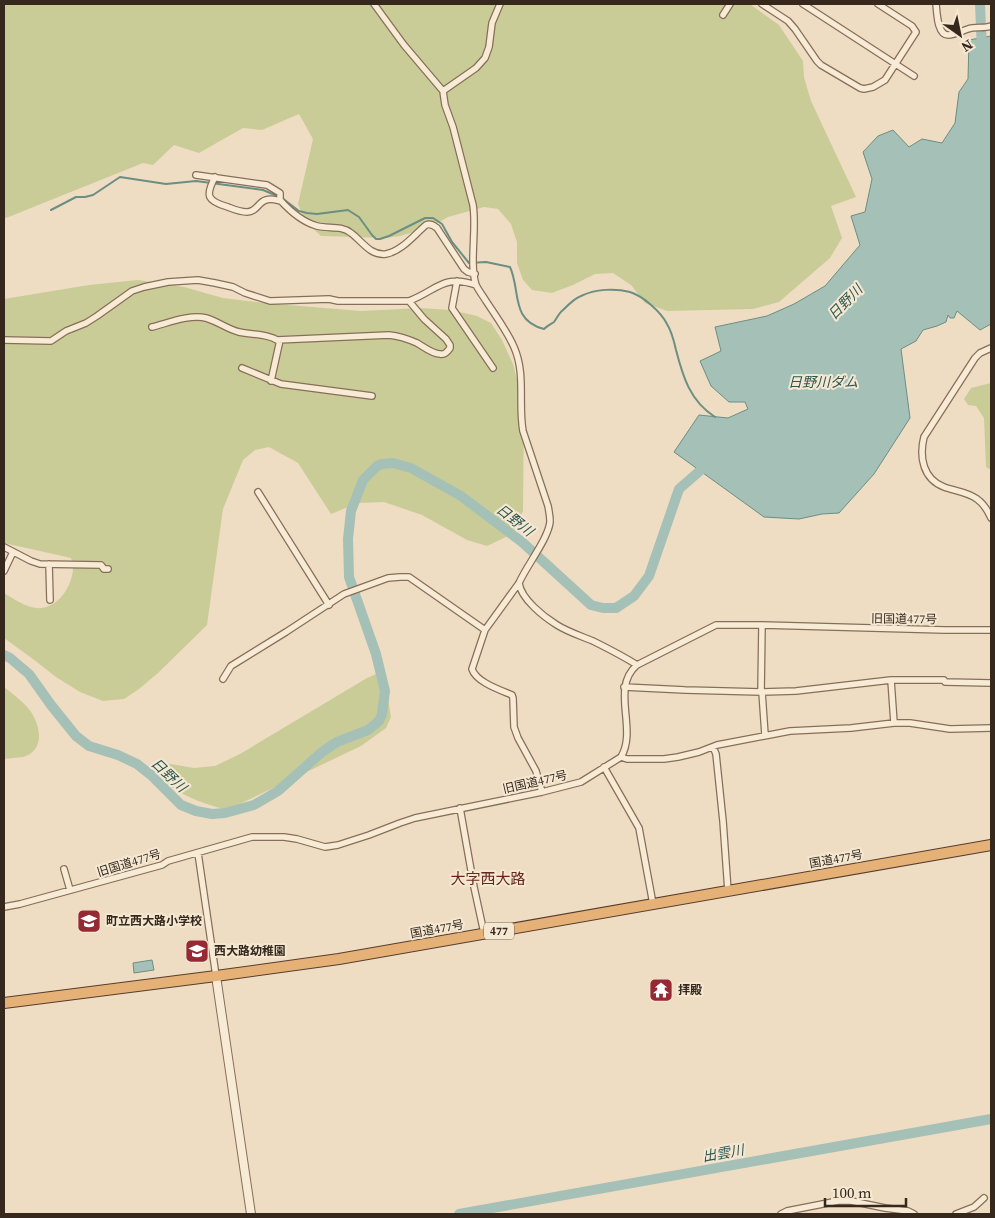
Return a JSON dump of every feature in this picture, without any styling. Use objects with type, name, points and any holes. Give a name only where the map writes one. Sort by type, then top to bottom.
[{"type":"highway","name":"国道477号","points":[[4,1003],[339,958],[991,845]]},
{"type":"street","points":[[374,4],[404,45],[443,91],[445,105],[475,216],[474,272],[476,285],[506,332],[516,352],[520,378],[521,420],[550,518],[548,530],[519,583],[486,630],[472,672],[490,686],[512,695],[514,727],[536,771],[542,792]]},
{"type":"street","points":[[443,91],[476,68],[485,58],[489,47],[492,23],[500,4]]},
{"type":"street","points":[[723,15],[730,4]]},
{"type":"street","points":[[762,4],[788,21],[817,61],[864,89],[873,87],[885,80],[916,32],[912,26],[878,4]]},
{"type":"street","points":[[803,4],[914,76]]},
{"type":"street","points":[[936,4],[940,26],[945,34],[950,35],[969,28],[989,27]]},
{"type":"street","points":[[196,175],[268,185],[291,212],[302,219],[317,226],[345,229],[370,250],[380,254],[394,251],[409,241],[426,225],[432,224],[437,228],[464,269],[468,272],[474,272]]},
{"type":"street","points":[[215,179],[210,187],[210,197],[215,203],[242,211],[251,211],[265,200],[280,198]]},
{"type":"street","points":[[4,340],[51,341],[66,331],[86,323],[132,291],[182,280],[198,280],[233,287],[270,301],[329,299],[409,301],[436,286],[450,281],[467,282],[476,285]]},
{"type":"street","points":[[457,281],[452,308],[493,368]]},
{"type":"street","points":[[152,327],[197,317],[206,318],[240,332],[264,335],[280,340],[400,336],[436,354],[445,354],[450,348],[448,342],[424,319],[409,301]]},
{"type":"street","points":[[271,381],[280,340]]},
{"type":"street","points":[[991,348],[980,353],[975,358],[924,437],[922,450],[924,467],[933,480],[942,486],[976,498],[985,507],[991,518]]},
{"type":"street","points":[[242,368],[281,384],[372,396]]},
{"type":"street","points":[[258,492],[329,605]]},
{"type":"street","points":[[4,547],[40,564],[101,565],[108,569]]},
{"type":"street","points":[[4,571],[13,552]]},
{"type":"street","points":[[49,564],[50,600]]},
{"type":"street","points":[[223,679],[231,666],[344,594],[388,578],[409,577],[486,630]]},
{"type":"street","points":[[519,583],[527,599],[539,612],[557,625],[593,641],[637,665],[631,670],[624,686],[627,734],[621,757],[627,759],[678,758],[713,747],[765,735],[790,731],[851,728],[894,722],[950,729],[991,728]]},
{"type":"street","name":"旧国道477号","points":[[637,665],[716,625],[991,630]]},
{"type":"street","points":[[762,625],[761,692],[765,735]]},
{"type":"street","points":[[624,686],[761,692],[796,691],[891,680],[944,680],[945,682],[991,683]]},
{"type":"street","points":[[891,680],[894,722]]},
{"type":"street","points":[[713,747],[716,754],[723,821],[728,891]]},
{"type":"street","name":"旧国道477号","points":[[4,908],[162,865],[168,861],[243,839],[284,837],[325,847],[338,845],[415,818],[542,792],[581,782],[621,757]]},
{"type":"street","points":[[604,767],[639,828],[653,904]]},
{"type":"street","points":[[460,808],[484,933]]},
{"type":"street","points":[[198,853],[251,1214]]},
{"type":"street","points":[[64,870],[70,890]]},
{"type":"street","points":[[956,1214],[974,1207],[984,1198]]},
{"type":"street","points":[[781,1214],[787,1211],[838,1201],[908,1210],[914,1214]]},
{"type":"green space","points":[[4,4],[750,4],[779,25],[803,61],[804,77],[811,101],[856,197],[831,206],[842,238],[830,258],[779,302],[753,309],[667,311],[645,303],[631,285],[613,273],[595,274],[552,293],[532,290],[523,280],[517,263],[517,242],[511,224],[498,209],[484,207],[448,217],[431,227],[400,236],[386,238],[321,236],[308,224],[298,204],[313,139],[299,114],[262,130],[243,128],[199,153],[174,145],[153,165],[143,163],[4,218]]},
{"type":"green space","points":[[138,280],[184,287],[223,298],[264,303],[361,311],[420,308],[451,310],[477,316],[491,323],[502,340],[513,364],[524,407],[523,511],[512,534],[487,546],[467,540],[422,515],[384,502],[358,503],[331,514],[298,463],[269,447],[255,450],[243,460],[223,509],[207,625],[158,673],[124,699],[103,701],[80,692],[56,677],[4,638],[4,593],[32,607],[44,608],[56,602],[62,596],[72,577],[73,566],[71,558],[4,543],[4,299],[89,285]]},
{"type":"green space","points":[[991,383],[991,470],[986,467],[984,418],[976,406],[968,405],[964,399],[971,388]]},
{"type":"green space","points":[[376,674],[385,680],[391,717],[386,728],[361,746],[227,810],[189,797],[171,786],[159,773],[165,763],[194,768],[215,766],[240,754]]},
{"type":"green space","points":[[4,687],[28,708],[38,728],[39,735],[36,748],[23,757],[4,759]]},
{"type":"water","name":"日野川ダム","points":[[991,36],[991,324],[980,330],[957,311],[954,318],[950,318],[948,315],[946,322],[923,330],[916,341],[901,349],[910,418],[874,474],[839,513],[822,514],[799,519],[764,517],[674,452],[699,415],[728,418],[748,409],[745,402],[729,402],[711,386],[700,361],[721,351],[715,327],[767,316],[794,304],[825,286],[860,245],[851,216],[865,212],[872,179],[863,152],[878,136],[893,130],[909,147],[922,139],[942,143],[955,123],[959,92],[968,79],[969,40]]},
{"type":"water","points":[[152,960],[154,970],[134,973],[133,963]]},
{"type":"waterway","name":"日野川","points":[[980,4],[982,51]]},
{"type":"waterway","points":[[51,210],[76,197],[93,195],[120,177],[166,184],[196,181],[263,190],[282,198],[299,211],[307,213],[317,214],[348,210],[359,217],[376,239],[389,236],[425,218],[433,218],[442,224],[452,242],[469,263],[486,262],[510,267],[521,312],[533,325],[544,329],[554,322],[560,313],[574,300],[592,292],[605,290],[624,291],[635,294],[646,301],[661,314],[669,327],[689,388],[699,404],[715,417]]},
{"type":"waterway","name":"日野川","points":[[4,655],[29,674],[76,736],[89,746],[118,755],[137,764],[181,805],[196,811],[212,814],[225,813],[254,805],[278,791],[322,752],[337,742],[368,730],[379,721],[382,714],[385,691],[376,654],[349,577],[348,539],[351,511],[363,480],[377,466],[393,463],[411,468],[461,496],[522,542],[591,605],[603,608],[616,608],[634,596],[649,576],[679,489],[710,462]]},
{"type":"waterway","name":"出雲川","points":[[459,1214],[991,1119]]},
{"type":"place","name":"町立西大路小学校","points":[[89,921]]},
{"type":"place","name":"西大路幼稚園","points":[[197,951]]},
{"type":"place","name":"拝殿","points":[[661,990]]},
{"type":"district","name":"大字西大路","points":[[488,879]]}]
